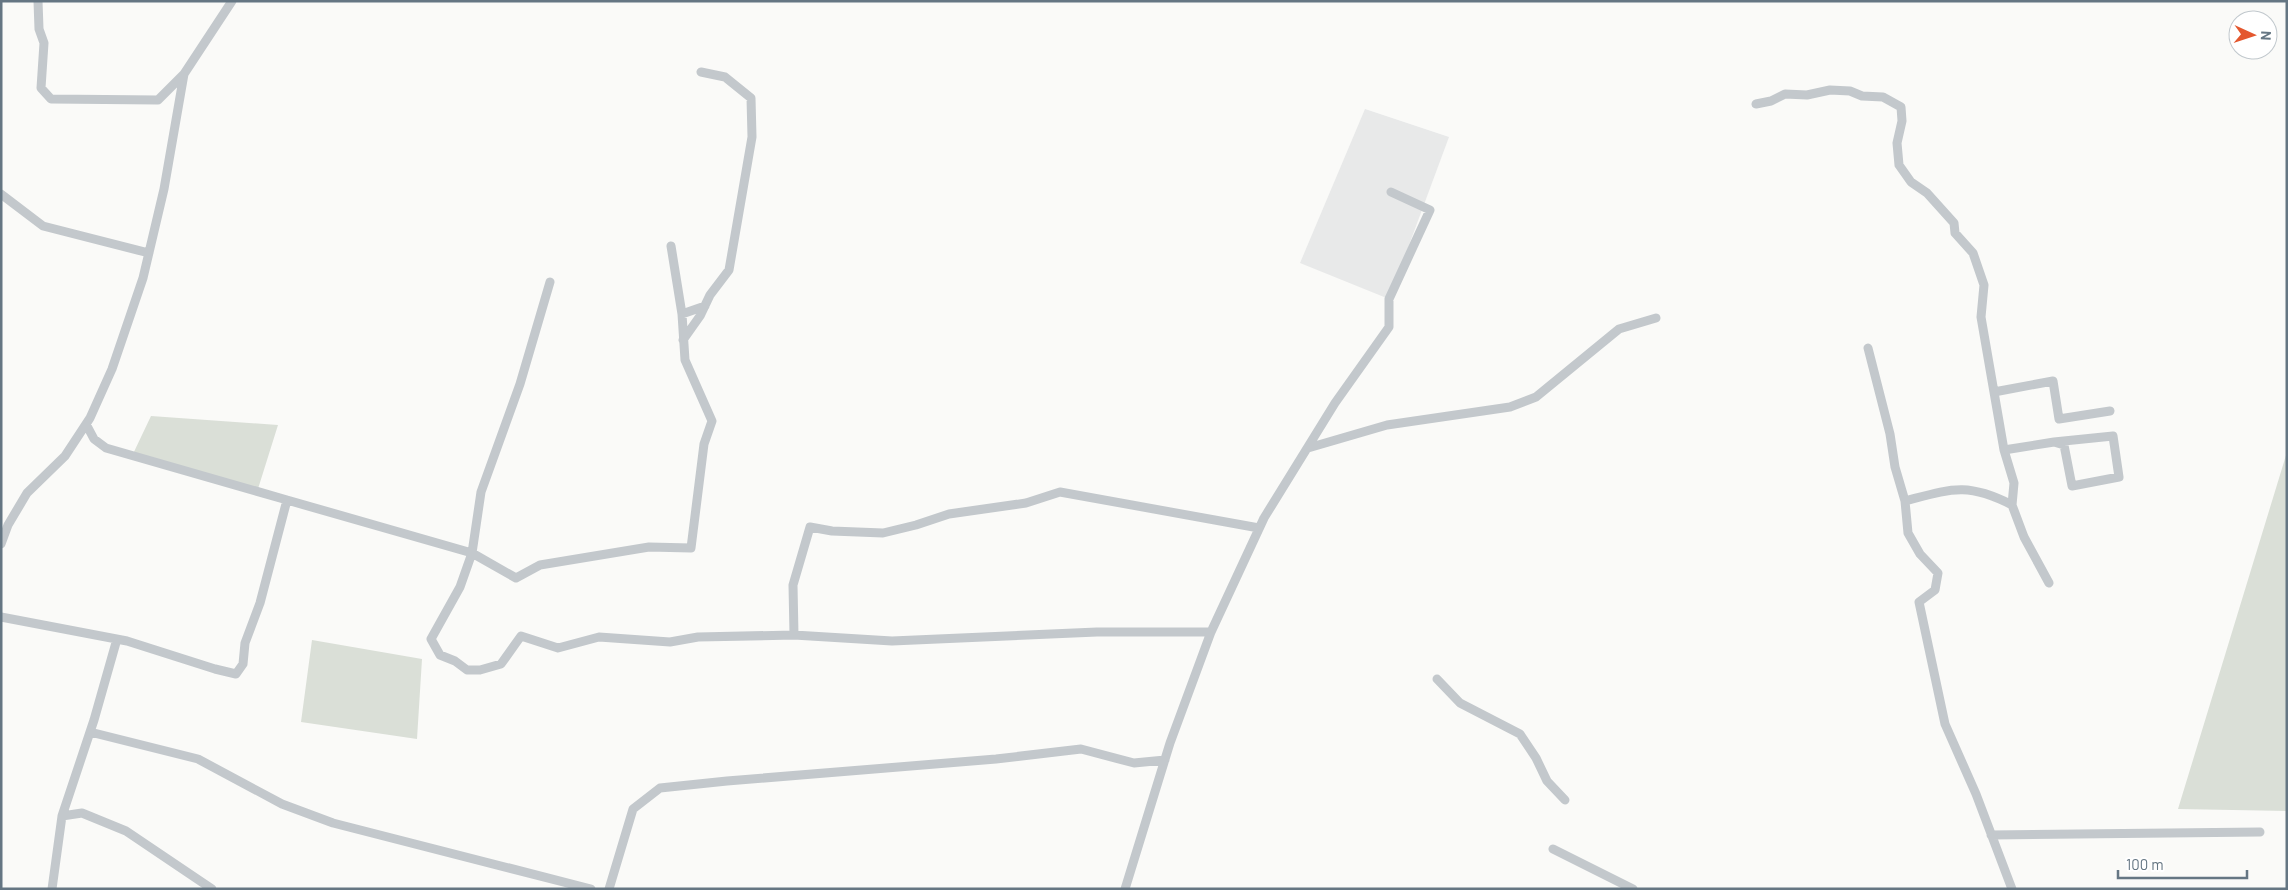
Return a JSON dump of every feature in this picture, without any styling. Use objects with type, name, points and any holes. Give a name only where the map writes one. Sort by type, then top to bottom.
[{"type":"street","points":[[38,1],[39,29],[44,43],[41,88],[51,99],[158,100],[184,74],[232,1]]},
{"type":"street","points":[[683,340],[710,295],[729,270],[752,137],[753,120],[750,98],[725,77],[701,72]]},
{"type":"street","points":[[1,544],[8,524],[28,493],[65,456],[86,424],[112,369],[143,278],[169,160],[184,74]]},
{"type":"street","points":[[1756,104],[1771,101],[1785,94],[1807,95],[1830,90],[1850,91],[1862,96],[1883,98],[1901,107],[1902,121],[1897,143],[1899,165],[1911,182],[1927,193],[1954,223],[1955,233],[1973,253],[1984,285],[1980,317],[2004,450],[2014,483],[2012,505],[2024,537],[2049,583]]},
{"type":"street","points":[[1125,889],[1165,760],[1211,632],[1259,528],[1335,403],[1388,327],[1388,299],[1430,210],[1391,192]]},
{"type":"street","points":[[1,194],[43,226],[149,253]]},
{"type":"street","points":[[86,424],[94,439],[106,448],[472,553],[516,578],[540,565],[649,547],[692,548],[704,444],[712,421],[685,360],[682,314],[671,246]]},
{"type":"street","points":[[550,282],[520,384],[481,492],[472,553],[460,587],[431,639],[440,655],[455,661],[467,670],[480,670],[501,664],[521,636],[558,648],[599,638],[670,642],[698,636],[794,635],[892,640],[1097,632],[1211,632]]},
{"type":"street","points":[[682,314],[705,306]]},
{"type":"street","points":[[1308,448],[1386,425],[1510,407],[1536,397],[1619,329],[1656,318]]},
{"type":"street","points":[[1868,348],[1890,434],[1895,468],[1905,501],[1908,533],[1920,554],[1938,573],[1935,590],[1919,602],[1945,724],[1992,834],[2012,889]]},
{"type":"street","points":[[1994,392],[2053,381],[2059,419],[2110,411]]},
{"type":"street","points":[[2004,450],[2054,442],[2113,436],[2119,477],[2072,486],[2064,445],[2054,442]]},
{"type":"street","points":[[1905,501],[1954,489],[1970,489],[1993,495],[2012,505]]},
{"type":"street","points":[[794,635],[793,585],[810,528],[883,533],[949,514],[1026,503],[1060,492],[1259,528]]},
{"type":"street","points":[[1,617],[118,639],[214,670],[236,674],[243,664],[245,644],[260,603],[287,500]]},
{"type":"street","points":[[52,889],[62,816],[118,639]]},
{"type":"street","points":[[1437,679],[1460,703],[1520,734],[1536,758],[1547,781],[1565,800]]},
{"type":"street","points":[[90,732],[198,758],[282,804],[333,823],[591,889]]},
{"type":"street","points":[[609,889],[633,809],[660,788],[996,759],[1081,749],[1134,764],[1165,760]]},
{"type":"street","points":[[62,816],[82,813],[126,831],[212,889]]},
{"type":"street","points":[[1992,834],[2260,832]]},
{"type":"street","points":[[1552,849],[1633,889]]},
{"type":"shaded area","points":[[1365,109],[1449,137],[1389,299],[1300,263]]},
{"type":"shaded area","points":[[151,416],[278,425],[257,492],[132,456]]},
{"type":"shaded area","points":[[2287,452],[2287,811],[2178,809]]},
{"type":"shaded area","points":[[312,640],[422,659],[417,739],[301,722]]}]
